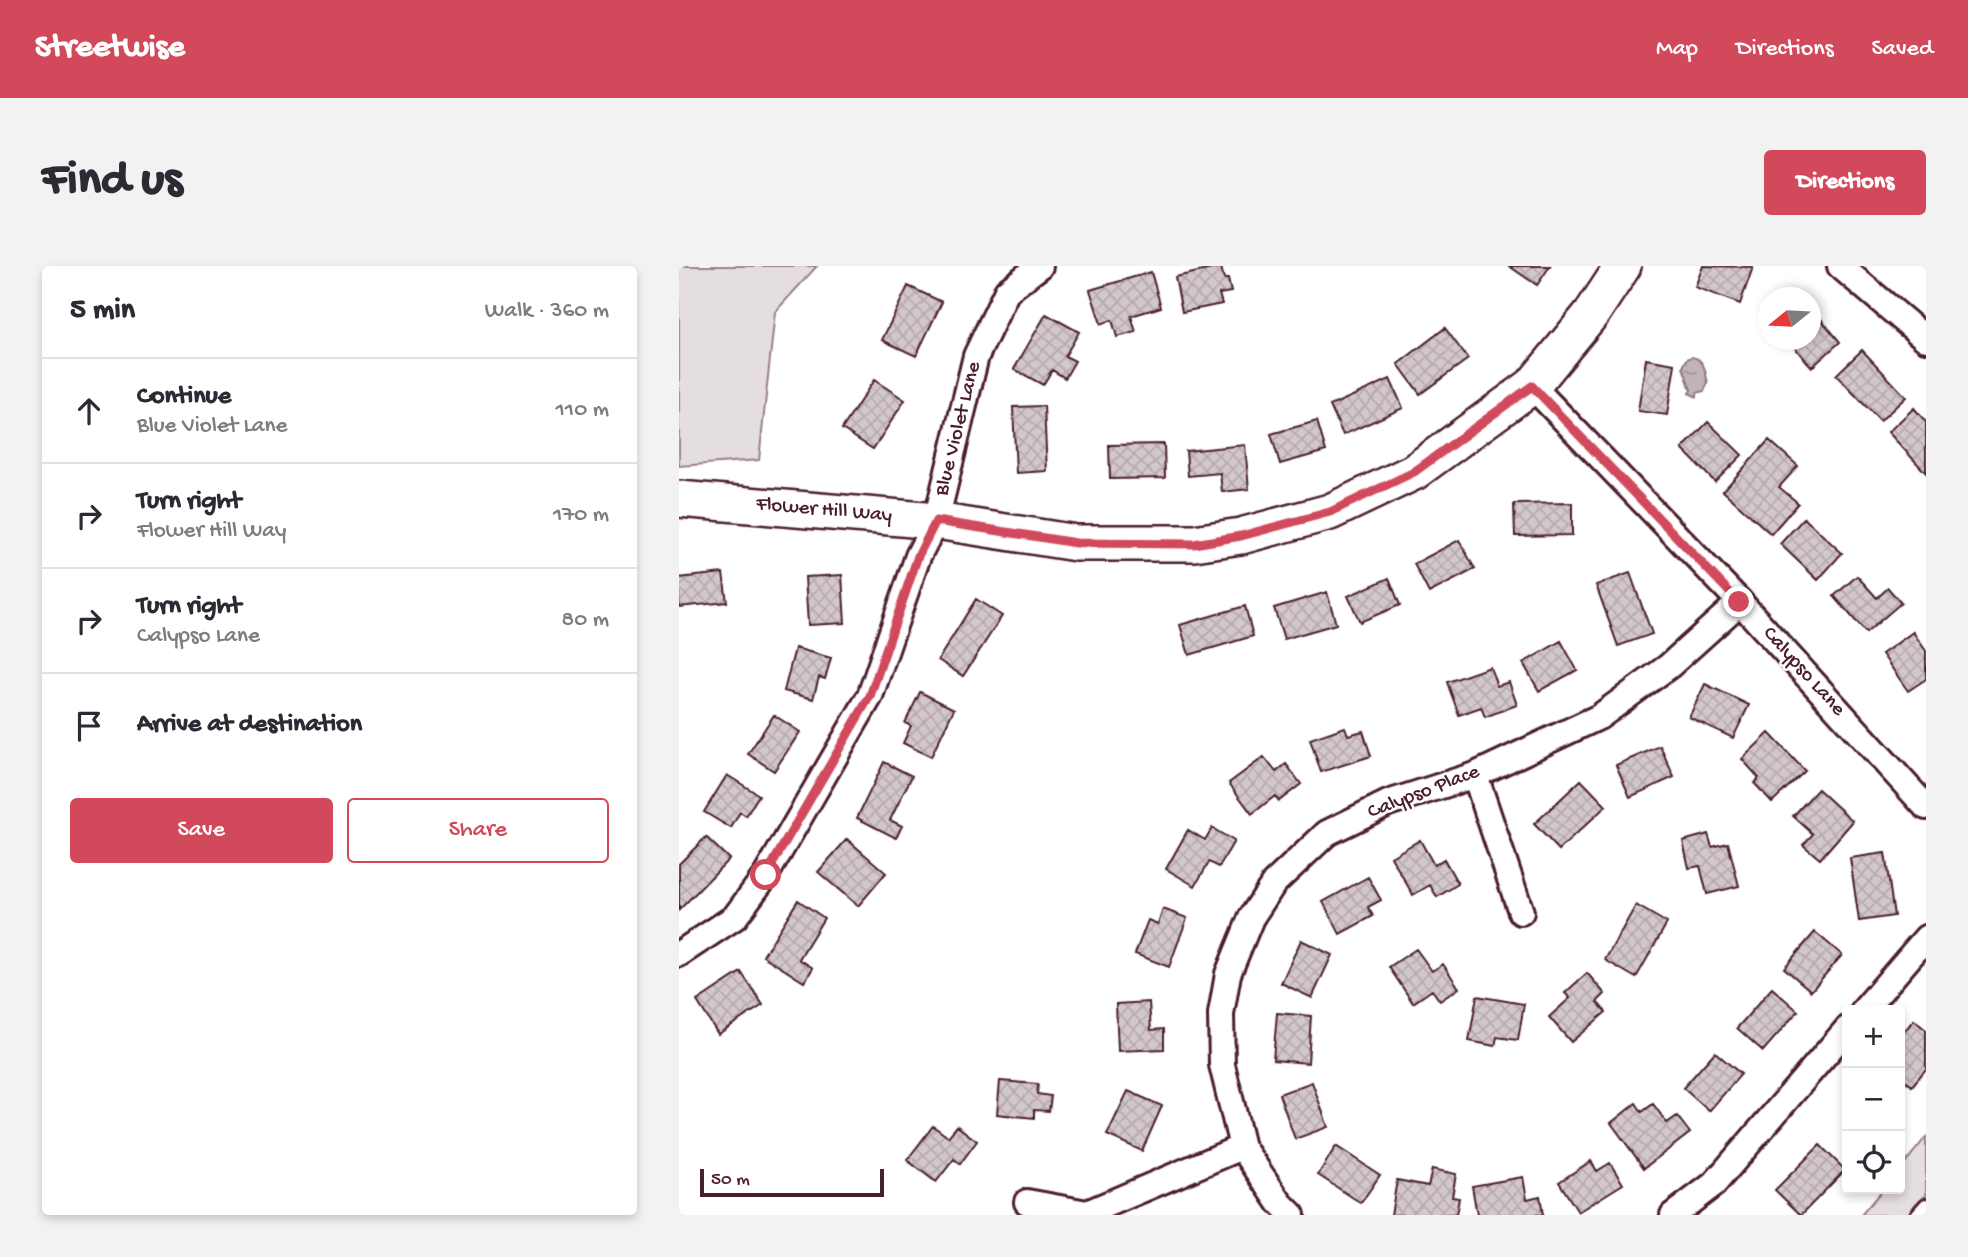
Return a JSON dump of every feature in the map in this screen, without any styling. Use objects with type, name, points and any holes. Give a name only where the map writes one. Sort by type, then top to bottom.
[{"type":"street","name":"Blue Violet Lane","points":[[679,954],[735,917],[766,875],[870,696],[918,556],[936,521],[976,356],[1007,291],[1040,266]]},
{"type":"street","name":"Flower Hill Way","points":[[679,499],[936,521],[1076,543],[1194,544],[1241,536],[1330,512],[1414,472],[1532,386],[1592,313],[1623,266]]},
{"type":"street","points":[[1840,266],[1926,339]]},
{"type":"street","name":"Calypso Lane","points":[[1532,386],[1739,602],[1926,807]]},
{"type":"street","name":"Calypso Place","points":[[1292,1215],[1280,1203],[1242,1147],[1222,1065],[1221,1014],[1228,974],[1251,919],[1274,883],[1327,833],[1388,803],[1475,775],[1599,717],[1669,666],[1739,602]]},
{"type":"street","points":[[1475,775],[1521,912]]},
{"type":"street","points":[[1868,1005],[1926,938]]},
{"type":"street","points":[[1672,1215],[1714,1184],[1842,1036]]},
{"type":"street","points":[[1027,1202],[1087,1213],[1242,1147]]},
{"type":"lane","points":[[1917,1215],[1926,1205]]},
{"type":"shaded area","points":[[679,266],[817,266],[775,312],[759,460],[679,466]]},
{"type":"shaded area","points":[[1926,1137],[1926,1215],[1861,1215],[1879,1194],[1905,1194],[1905,1163]]},
{"type":"water","points":[[1691,357],[1702,363],[1708,383],[1704,391],[1697,393],[1697,397],[1689,393],[1691,390],[1683,367]]},
{"type":"building","points":[[1509,266],[1550,266],[1537,285]]},
{"type":"building","points":[[1703,266],[1753,267],[1740,304],[1695,287]]},
{"type":"building","points":[[1221,267],[1231,292],[1219,294],[1222,304],[1182,312],[1175,277]]},
{"type":"building","points":[[1151,272],[1161,307],[1131,316],[1136,332],[1117,337],[1112,320],[1101,324],[1090,290]]},
{"type":"building","points":[[908,286],[942,302],[916,356],[882,340]]},
{"type":"building","points":[[1046,314],[1079,332],[1065,356],[1075,361],[1065,378],[1052,370],[1043,385],[1014,369]]},
{"type":"building","points":[[1821,319],[1840,342],[1812,367],[1797,350],[1821,350]]},
{"type":"building","points":[[1445,328],[1468,359],[1420,394],[1398,364]]},
{"type":"building","points":[[1862,350],[1906,397],[1880,421],[1836,375]]},
{"type":"building","points":[[1646,359],[1675,364],[1667,415],[1638,411]]},
{"type":"building","points":[[1390,379],[1403,408],[1343,435],[1330,406]]},
{"type":"building","points":[[874,380],[905,400],[873,449],[842,429]]},
{"type":"building","points":[[1044,406],[1047,471],[1016,473],[1013,407]]},
{"type":"building","points":[[1914,408],[1926,422],[1926,473],[1888,432]]},
{"type":"building","points":[[1317,421],[1326,451],[1280,464],[1271,434]]},
{"type":"building","points":[[1708,422],[1742,455],[1715,482],[1682,449]]},
{"type":"building","points":[[1769,440],[1798,466],[1779,487],[1798,503],[1771,534],[1723,491]]},
{"type":"building","points":[[1164,444],[1165,478],[1110,479],[1109,445]]},
{"type":"building","points":[[1245,445],[1249,489],[1222,492],[1220,473],[1188,476],[1186,451]]},
{"type":"building","points":[[1572,503],[1572,535],[1515,536],[1514,504]]},
{"type":"building","points":[[1804,518],[1842,553],[1818,580],[1780,544]]},
{"type":"building","points":[[1459,540],[1475,569],[1429,593],[1414,564]]},
{"type":"building","points":[[723,573],[727,602],[679,607],[679,578]]},
{"type":"building","points":[[1630,573],[1652,634],[1618,646],[1596,585]]},
{"type":"building","points":[[842,575],[845,623],[808,625],[805,577]]},
{"type":"building","points":[[1857,576],[1877,598],[1888,588],[1901,603],[1866,633],[1834,596]]},
{"type":"building","points":[[1389,578],[1400,605],[1360,622],[1348,596]]},
{"type":"building","points":[[1327,592],[1336,624],[1284,639],[1274,608]]},
{"type":"building","points":[[976,599],[1002,616],[963,676],[938,660]]},
{"type":"building","points":[[1245,606],[1253,636],[1189,655],[1180,625]]},
{"type":"building","points":[[1913,632],[1926,651],[1926,679],[1908,691],[1882,654]]},
{"type":"building","points":[[1561,641],[1577,670],[1539,691],[1523,663]]},
{"type":"building","points":[[795,648],[831,658],[825,679],[819,677],[813,699],[784,691]]},
{"type":"building","points":[[1490,667],[1497,686],[1509,682],[1517,705],[1485,717],[1481,707],[1459,715],[1447,682]]},
{"type":"building","points":[[1705,684],[1749,705],[1733,738],[1689,717]]},
{"type":"building","points":[[920,692],[954,709],[931,757],[903,743],[911,726],[905,723]]},
{"type":"building","points":[[774,715],[800,732],[774,771],[748,754]]},
{"type":"building","points":[[1345,727],[1348,735],[1363,731],[1371,756],[1321,772],[1310,739]]},
{"type":"building","points":[[1769,733],[1805,771],[1772,802],[1754,783],[1759,778],[1742,759]]},
{"type":"building","points":[[1660,746],[1674,777],[1630,797],[1616,765]]},
{"type":"building","points":[[1264,757],[1276,772],[1286,764],[1301,784],[1279,801],[1275,796],[1252,814],[1229,783]]},
{"type":"building","points":[[884,762],[912,776],[890,820],[902,826],[896,838],[857,818]]},
{"type":"building","points":[[727,775],[759,795],[746,816],[740,812],[731,828],[704,812]]},
{"type":"building","points":[[1581,780],[1606,806],[1559,850],[1534,824]]},
{"type":"building","points":[[1818,789],[1853,821],[1820,859],[1803,845],[1813,834],[1793,816]]},
{"type":"building","points":[[1212,828],[1234,841],[1219,867],[1209,862],[1195,886],[1166,869],[1188,830],[1205,840]]},
{"type":"building","points":[[1708,834],[1712,847],[1728,843],[1739,886],[1707,894],[1700,866],[1689,868],[1683,841]]},
{"type":"building","points":[[706,837],[729,859],[679,910],[679,864]]},
{"type":"building","points":[[847,839],[886,873],[858,906],[818,872]]},
{"type":"building","points":[[1420,840],[1434,865],[1444,859],[1458,884],[1437,897],[1430,885],[1413,895],[1391,857]]},
{"type":"building","points":[[1885,853],[1894,916],[1859,921],[1850,858]]},
{"type":"building","points":[[1368,877],[1381,900],[1368,907],[1373,916],[1340,934],[1323,902]]},
{"type":"building","points":[[798,900],[824,918],[799,959],[813,968],[804,982],[763,956]]},
{"type":"building","points":[[1636,905],[1667,923],[1636,978],[1605,960]]},
{"type":"building","points":[[1163,909],[1187,918],[1169,967],[1135,954],[1148,920],[1158,924]]},
{"type":"building","points":[[1815,932],[1842,955],[1811,991],[1784,968]]},
{"type":"building","points":[[1301,940],[1332,955],[1312,998],[1281,983]]},
{"type":"building","points":[[1416,949],[1432,971],[1443,964],[1459,988],[1440,1001],[1432,990],[1413,1003],[1389,967]]},
{"type":"building","points":[[741,972],[763,1005],[718,1034],[697,1001]]},
{"type":"building","points":[[1587,973],[1605,994],[1597,1002],[1606,1012],[1571,1042],[1549,1017],[1570,998],[1565,993]]},
{"type":"building","points":[[1772,988],[1798,1011],[1763,1051],[1737,1028]]},
{"type":"building","points":[[1477,996],[1524,1004],[1518,1040],[1497,1037],[1495,1046],[1469,1041]]},
{"type":"building","points":[[1149,1002],[1151,1030],[1164,1029],[1164,1049],[1118,1051],[1116,1004]]},
{"type":"building","points":[[1277,1013],[1311,1016],[1308,1063],[1273,1060]]},
{"type":"building","points":[[1914,1020],[1926,1030],[1926,1069],[1912,1086],[1905,1080],[1905,1030]]},
{"type":"building","points":[[1715,1052],[1741,1074],[1709,1111],[1683,1088]]},
{"type":"building","points":[[1000,1081],[1038,1084],[1037,1094],[1051,1096],[1049,1111],[1034,1110],[1034,1118],[997,1114]]},
{"type":"building","points":[[1312,1082],[1328,1127],[1295,1139],[1279,1094]]},
{"type":"building","points":[[1128,1091],[1162,1106],[1142,1151],[1107,1135]]},
{"type":"building","points":[[1636,1103],[1642,1112],[1653,1104],[1667,1123],[1677,1116],[1690,1133],[1644,1168],[1611,1123]]},
{"type":"building","points":[[933,1126],[948,1137],[957,1126],[977,1141],[960,1164],[954,1159],[936,1182],[907,1160]]},
{"type":"building","points":[[1820,1145],[1842,1167],[1842,1173],[1801,1215],[1775,1190]]},
{"type":"building","points":[[1336,1146],[1380,1175],[1361,1203],[1318,1175]]},
{"type":"building","points":[[1591,1161],[1597,1171],[1610,1163],[1623,1184],[1578,1212],[1559,1182]]},
{"type":"building","points":[[1432,1169],[1456,1174],[1452,1197],[1459,1198],[1456,1215],[1391,1215],[1397,1180],[1428,1186]]},
{"type":"building","points":[[1523,1177],[1527,1199],[1540,1196],[1543,1215],[1477,1215],[1472,1186]]},
{"type":"route","points":[[766,875],[870,696],[918,556],[936,521],[1076,543],[1194,544],[1241,536],[1330,512],[1414,472],[1532,386],[1739,602]]}]
